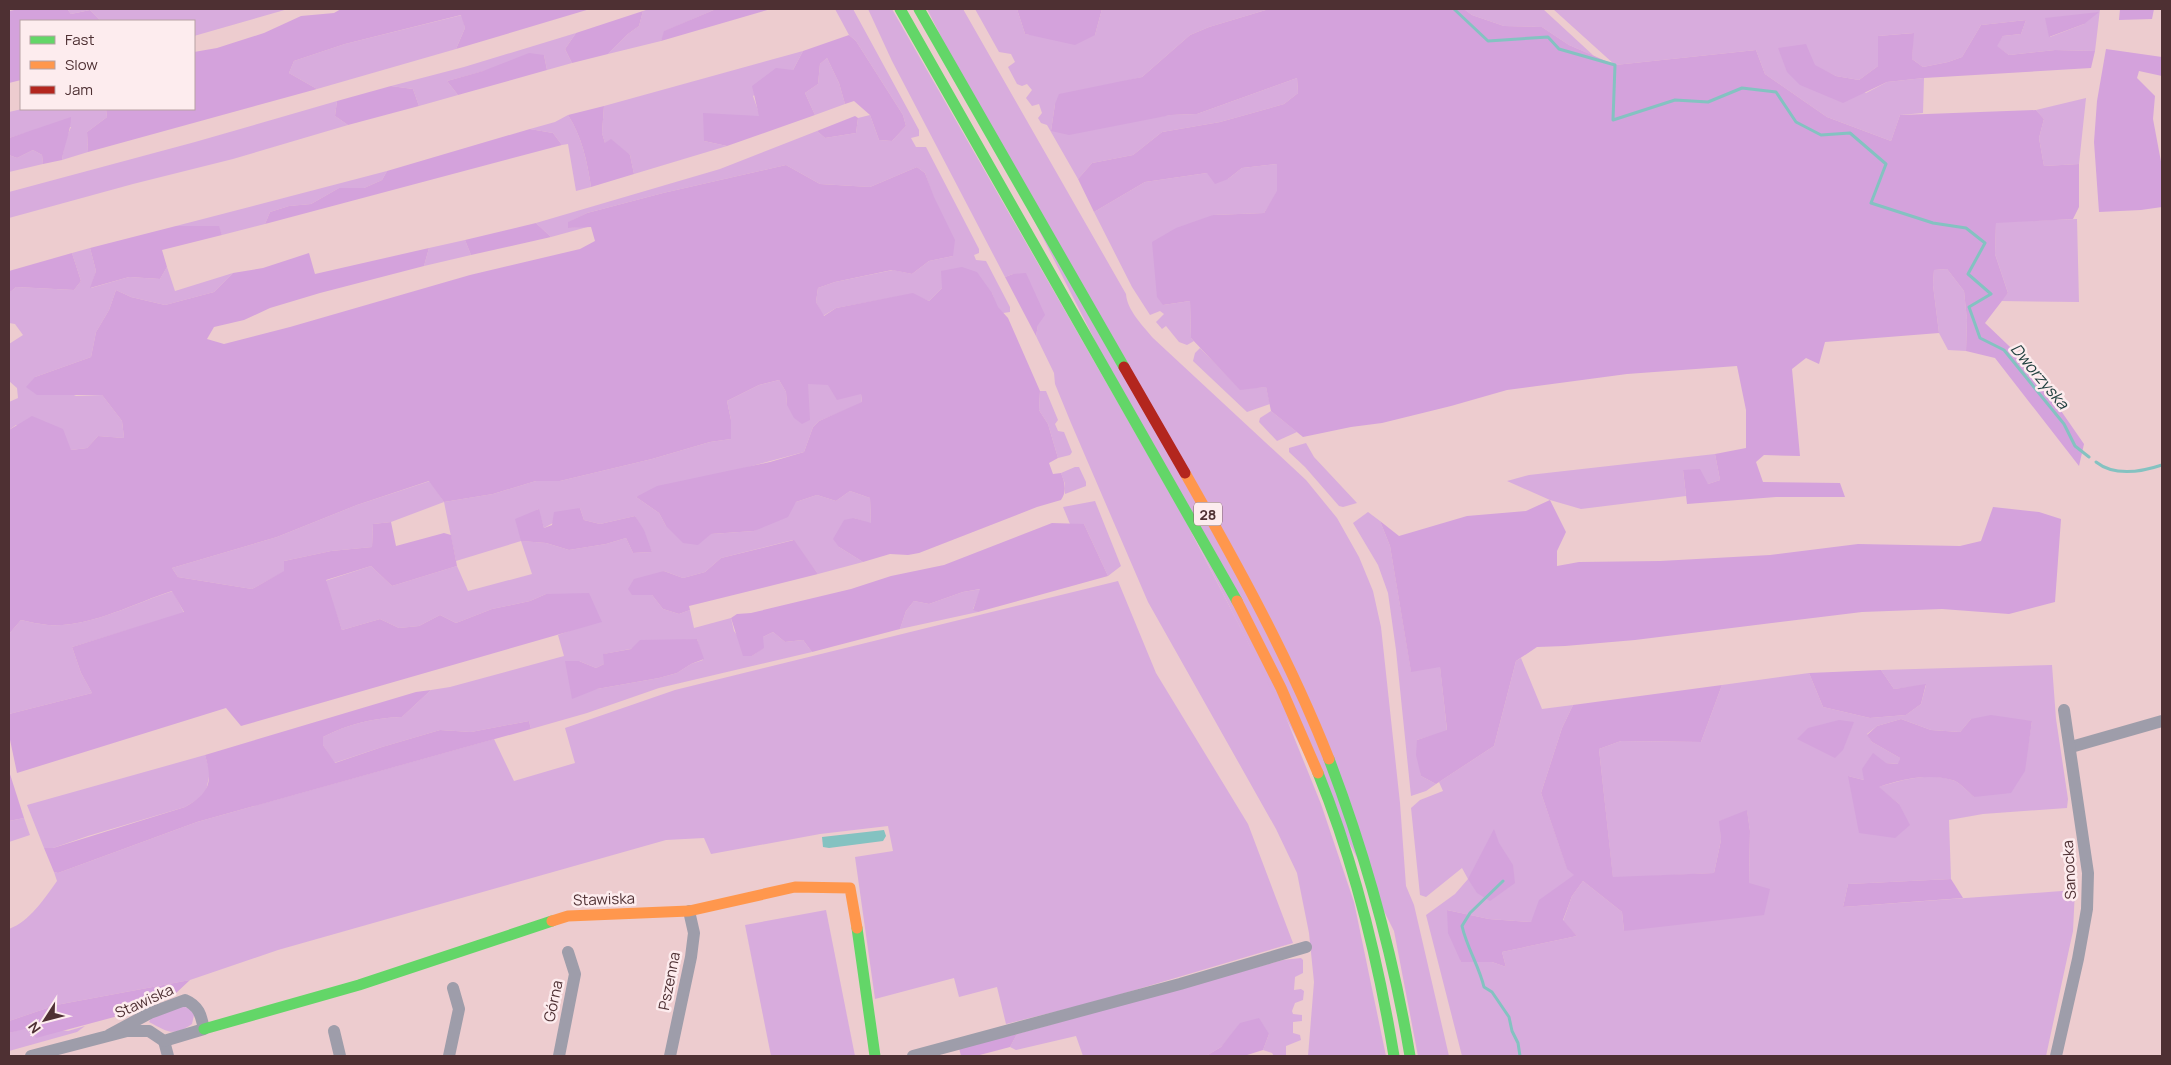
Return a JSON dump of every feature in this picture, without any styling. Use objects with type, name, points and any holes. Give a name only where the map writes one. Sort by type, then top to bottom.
[{"type":"main road","name":"28","points":[[900,9],[1209,550],[1280,686],[1321,782],[1354,877],[1376,962],[1394,1056]]},
{"type":"main road","name":"28","points":[[919,9],[1229,552],[1301,692],[1336,776],[1365,861],[1391,955],[1410,1056]]},
{"type":"main road","name":"Stawiska","points":[[204,1029],[359,985],[568,916],[689,911],[722,902],[795,888],[850,888],[861,951],[875,1056]]},
{"type":"street","name":"Sanocka","points":[[2056,1056],[2078,960],[2087,909],[2088,873],[2072,766],[2071,747],[2064,710]]},
{"type":"street","points":[[2071,747],[2162,721]]},
{"type":"street","name":"Pszenna","points":[[670,1056],[691,957],[694,933],[689,911]]},
{"type":"street","points":[[913,1056],[1306,948]]},
{"type":"street","name":"Górna","points":[[558,1056],[575,974],[568,952]]},
{"type":"street","points":[[450,1056],[459,1009],[453,988]]},
{"type":"street","name":"Stawiska","points":[[31,1056],[127,1031],[149,1031],[164,1041],[204,1029],[201,1013],[194,1004],[185,1000],[150,1013],[109,1035]]},
{"type":"street","points":[[334,1031],[340,1056]]},
{"type":"street","points":[[164,1041],[168,1056]]},
{"type":"shaded area","points":[[19,9],[67,9],[71,14],[90,10],[100,20],[20,20],[20,80],[9,83],[9,11]]},
{"type":"shaded area","points":[[67,9],[288,9],[195,36],[195,20],[100,20],[90,10],[71,14]]},
{"type":"shaded area","points":[[341,9],[590,9],[456,49],[465,28],[461,15],[345,44],[294,61],[289,73],[317,89],[88,152],[87,132],[107,117],[106,110],[195,110],[195,52],[217,48],[264,33],[301,16],[334,13]]},
{"type":"shaded area","points":[[649,9],[716,9],[665,31],[661,41],[608,54],[639,26],[643,11]]},
{"type":"shaded area","points":[[716,9],[771,9],[661,41],[664,31]]},
{"type":"shaded area","points":[[835,9],[853,9],[919,130],[919,136],[911,138],[916,147],[926,147],[979,249],[979,253],[974,255],[976,260],[986,261],[1010,307],[1010,312],[1003,313],[997,307],[992,293],[942,288],[929,301],[912,294],[836,308],[823,316],[816,302],[818,288],[835,282],[893,270],[912,274],[929,261],[953,256],[925,173],[917,167],[870,187],[820,184],[786,165],[663,193],[587,213],[569,222],[568,228],[591,226],[551,237],[536,223],[720,169],[817,131],[825,138],[856,133],[858,118],[870,115],[879,140],[892,141],[906,126],[903,115],[856,41],[849,35]]},
{"type":"shaded area","points":[[868,9],[892,9],[1184,518],[1283,710],[1321,804],[1354,902],[1386,1056],[1308,1056],[1314,982],[1309,933],[1297,873],[1276,829],[1148,602],[1055,384],[1054,373],[1036,336],[1038,325],[1013,274],[1005,277],[892,61]]},
{"type":"shaded area","points":[[927,9],[963,9],[1126,294],[1129,306],[1136,318],[1153,338],[1306,480],[1337,518],[1359,557],[1373,591],[1381,627],[1400,803],[1406,886],[1414,905],[1449,1056],[1418,1056],[1394,931]]},
{"type":"shaded area","points":[[975,9],[1017,9],[1025,34],[1044,37],[1095,35],[1102,9],[1269,9],[1209,27],[1190,35],[1142,77],[1109,85],[1055,104],[1051,131],[1171,115],[1197,114],[1297,78],[1298,93],[1284,104],[1220,122],[1162,132],[1133,155],[1092,163],[1078,179],[1047,125],[1041,123],[1038,118],[1042,113],[1039,104],[1032,106],[1026,98],[1032,90],[1027,84],[1022,86],[1017,84],[1008,67],[1015,62],[1011,54],[999,52]]},
{"type":"shaded area","points":[[1017,9],[1102,9],[1095,35],[1075,45],[1025,34]]},
{"type":"shaded area","points":[[1269,9],[1464,9],[1472,15],[1504,26],[1542,27],[1569,45],[1615,65],[1756,50],[1765,74],[1827,117],[1891,141],[1900,115],[2036,110],[2044,119],[2039,138],[2044,166],[2079,164],[2079,207],[2073,219],[1996,223],[1995,254],[2008,293],[1985,323],[2030,366],[2084,444],[2079,466],[1995,358],[1966,351],[1967,320],[1964,291],[1947,269],[1934,270],[1933,285],[1939,333],[1825,342],[1819,364],[1806,358],[1792,369],[1800,456],[1764,455],[1756,462],[1763,482],[1840,483],[1845,497],[1776,497],[1687,504],[1683,470],[1700,469],[1708,484],[1720,480],[1715,454],[1746,448],[1746,410],[1737,366],[1627,374],[1507,390],[1382,423],[1303,437],[1271,411],[1266,387],[1240,390],[1191,338],[1190,301],[1163,305],[1157,297],[1152,242],[1176,228],[1213,215],[1264,213],[1277,191],[1277,164],[1242,168],[1228,179],[1215,184],[1207,173],[1145,182],[1094,212],[1078,179],[1092,163],[1133,155],[1162,132],[1220,122],[1284,104],[1298,93],[1297,78],[1197,114],[1171,115],[1069,135],[1051,131],[1055,104],[1059,94],[1142,77],[1190,35],[1209,27]]},
{"type":"shaded area","points":[[1464,9],[1543,9],[1594,56],[1569,45],[1542,27],[1504,26],[1472,15]]},
{"type":"shaded area","points":[[1553,9],[2100,9],[2095,51],[2055,50],[2009,55],[1996,46],[2003,36],[2021,34],[2026,20],[1981,25],[1962,57],[1923,67],[1912,59],[1913,33],[1878,36],[1878,66],[1859,80],[1836,76],[1778,48],[1866,93],[1887,82],[1924,78],[1923,113],[1900,115],[1891,141],[1827,117],[1765,74],[1756,50],[1615,65]],"holes":[[[2046,18],[2084,24],[2050,37]]]},
{"type":"shaded area","points":[[2120,9],[2154,9],[2152,19],[2119,20]]},
{"type":"shaded area","points":[[643,11],[639,26],[608,54],[572,63],[565,49],[576,33]]},
{"type":"shaded area","points":[[2099,12],[2084,24],[2049,37],[2045,18]]},
{"type":"shaded area","points":[[462,15],[465,28],[456,49],[317,89],[289,73],[294,61],[345,44]]},
{"type":"shaded area","points":[[2026,20],[2021,34],[2003,36],[1997,46],[2009,55],[2055,50],[2095,51],[2091,68],[1887,82],[1843,103],[1800,85],[1787,72],[1778,48],[1806,44],[1815,65],[1836,76],[1859,80],[1878,66],[1878,36],[1914,33],[1912,59],[1923,67],[1962,57],[1981,25]]},
{"type":"shaded area","points":[[576,33],[565,49],[572,63],[547,70],[544,55],[447,81],[458,95],[419,106],[413,89],[391,86],[464,67]]},
{"type":"shaded area","points":[[849,35],[856,41],[903,115],[906,126],[892,141],[879,140],[870,115],[854,101],[845,104],[839,83],[827,58],[820,64],[818,84],[805,93],[815,115],[727,146],[704,141],[703,113],[759,116],[752,86],[776,68],[793,70],[803,51]]},
{"type":"shaded area","points":[[2106,49],[2162,57],[2162,76],[2139,71],[2137,78],[2155,96],[2153,119],[2162,167],[2162,207],[2099,212],[2094,142],[2097,101]]},
{"type":"shaded area","points":[[803,51],[793,70],[753,96],[760,116],[704,141],[727,146],[634,174],[630,155],[605,143],[602,133],[604,106]]},
{"type":"shaded area","points":[[529,53],[544,55],[547,70],[458,95],[447,81],[483,71]]},
{"type":"shaded area","points":[[827,58],[839,83],[845,104],[815,115],[805,93],[818,84],[820,64]]},
{"type":"shaded area","points":[[391,86],[413,89],[419,106],[348,125],[335,116],[337,101]]},
{"type":"shaded area","points":[[2086,98],[2079,164],[2044,166],[2039,138],[2044,119],[2036,110]]},
{"type":"shaded area","points":[[337,101],[335,116],[348,125],[233,159],[9,218],[9,192],[195,142]]},
{"type":"shaded area","points":[[604,106],[602,133],[605,143],[611,139],[630,155],[634,174],[591,187],[583,150],[577,132],[568,115]]},
{"type":"shaded area","points":[[20,109],[106,110],[107,117],[87,132],[88,152],[62,160],[65,141],[71,127],[25,133],[9,138],[9,112]]},
{"type":"shaded area","points":[[568,115],[577,132],[583,150],[591,187],[576,191],[568,144],[562,145],[553,133],[530,129],[555,122]]},
{"type":"shaded area","points":[[855,116],[858,118],[856,133],[825,138],[817,131]]},
{"type":"shaded area","points":[[71,117],[62,160],[43,164],[42,155],[33,150],[17,158],[9,155],[9,138]]},
{"type":"shaded area","points":[[530,129],[553,133],[562,145],[265,224],[270,212],[289,206],[311,204],[339,188],[364,188],[382,180],[387,171]]},
{"type":"shaded area","points":[[33,150],[42,155],[43,164],[9,172],[9,155],[17,158]]},
{"type":"shaded area","points":[[1277,164],[1278,191],[1264,213],[1213,215],[1163,305],[1190,301],[1191,338],[1194,341],[1187,345],[1179,342],[1166,326],[1162,329],[1156,322],[1164,314],[1160,311],[1150,315],[1132,287],[1094,212],[1145,182],[1207,173],[1228,179],[1242,168]]},
{"type":"shaded area","points":[[786,165],[820,184],[870,187],[917,167],[925,173],[934,197],[955,240],[953,256],[929,261],[912,274],[892,270],[835,282],[818,288],[816,302],[824,316],[836,308],[913,293],[929,301],[942,288],[941,271],[962,267],[977,272],[992,293],[998,307],[1008,318],[1040,391],[1039,410],[1048,424],[1058,458],[1049,463],[1053,474],[1061,473],[1064,484],[1065,490],[1061,500],[1037,507],[919,553],[908,555],[890,554],[863,562],[839,547],[833,539],[844,520],[854,518],[871,523],[870,498],[850,491],[836,501],[817,495],[796,502],[788,517],[754,531],[711,534],[698,545],[683,543],[666,526],[659,513],[636,497],[657,486],[770,462],[804,452],[813,427],[819,421],[862,402],[861,394],[837,400],[828,385],[808,384],[810,420],[802,424],[794,418],[787,405],[786,392],[779,380],[759,385],[727,401],[731,420],[731,439],[710,442],[652,459],[560,481],[536,481],[493,494],[444,502],[429,481],[357,505],[277,537],[172,568],[178,577],[252,589],[284,571],[284,561],[331,551],[372,547],[373,524],[391,522],[396,546],[444,533],[451,535],[457,566],[392,586],[371,566],[326,580],[342,630],[380,619],[399,628],[419,626],[440,615],[456,623],[492,609],[530,601],[546,594],[589,593],[602,622],[241,726],[226,708],[17,773],[9,735],[9,714],[92,693],[81,673],[72,647],[184,612],[172,591],[112,614],[80,623],[48,625],[21,620],[9,634],[9,430],[32,416],[63,429],[71,450],[87,448],[98,436],[124,438],[122,421],[102,395],[37,395],[26,387],[35,377],[91,357],[96,332],[109,310],[116,290],[131,297],[165,305],[214,292],[233,273],[263,268],[309,253],[315,274],[429,248],[424,266],[320,293],[270,308],[244,320],[214,327],[207,339],[224,344],[470,275],[580,249],[595,241],[591,227],[568,228],[568,222],[587,213],[663,193]]},
{"type":"shaded area","points":[[387,171],[382,180],[364,188],[339,188],[311,204],[289,206],[270,212],[265,224],[222,235],[218,226],[176,226]]},
{"type":"shaded area","points":[[2077,219],[2079,302],[2001,301],[2008,293],[1995,254],[1996,222]]},
{"type":"shaded area","points":[[536,223],[551,237],[471,255],[465,240]]},
{"type":"shaded area","points":[[176,226],[219,226],[222,235],[162,250],[167,267],[160,279],[129,277],[90,288],[96,271],[90,248]]},
{"type":"shaded area","points":[[465,240],[471,255],[424,266],[429,248]]},
{"type":"shaded area","points":[[90,248],[96,271],[91,288],[129,277],[160,279],[167,267],[175,291],[233,273],[214,292],[165,305],[131,297],[116,290],[109,310],[96,332],[91,357],[35,377],[76,396],[102,395],[122,421],[124,438],[98,436],[87,448],[71,450],[16,425],[9,430],[9,402],[18,398],[17,388],[9,381],[9,344],[23,335],[15,324],[9,323],[9,293],[16,287],[74,290],[81,281],[72,253]]},
{"type":"shaded area","points":[[72,253],[81,281],[74,290],[16,287],[9,293],[9,271]]},
{"type":"shaded area","points":[[1947,269],[1964,291],[1967,320],[1966,351],[1948,350],[1939,333],[1933,285],[1934,270]]},
{"type":"shaded area","points":[[1026,273],[1045,315],[1038,325],[1036,336],[1005,277]]},
{"type":"shaded area","points":[[1200,348],[1240,389],[1266,387],[1270,404],[1247,412],[1193,361],[1195,353]]},
{"type":"shaded area","points":[[779,380],[786,392],[787,405],[808,400],[807,384],[828,384],[861,394],[862,403],[819,421],[813,427],[804,452],[636,497],[659,513],[666,526],[711,534],[754,531],[796,502],[817,495],[836,501],[850,491],[870,498],[871,524],[854,518],[839,547],[863,562],[818,574],[793,540],[721,558],[705,572],[683,578],[664,571],[632,595],[652,595],[663,609],[679,614],[690,610],[694,628],[731,618],[734,631],[752,656],[763,648],[763,637],[773,632],[785,642],[803,640],[812,652],[659,688],[587,713],[531,729],[529,721],[471,732],[440,730],[334,763],[323,745],[323,737],[332,732],[361,722],[402,717],[431,690],[450,687],[564,656],[558,635],[572,630],[546,594],[530,601],[492,609],[456,623],[440,615],[419,626],[399,628],[380,619],[342,630],[325,581],[371,566],[392,586],[457,566],[468,591],[532,574],[521,541],[456,561],[444,502],[493,494],[536,481],[560,481],[652,459],[710,442],[731,439],[731,420],[727,401],[759,385]],"holes":[[[580,508],[584,520],[600,524],[635,516],[652,552],[633,553],[626,538],[606,544],[569,550],[546,543],[522,541],[538,509],[544,528]],[[697,639],[703,660],[691,664],[677,673],[659,678],[597,689],[579,661],[596,668],[604,664],[604,654],[672,641]]]},
{"type":"shaded area","points":[[1040,391],[1046,391],[1058,420],[1055,424],[1058,431],[1064,432],[1072,452],[1070,455],[1058,458],[1048,424],[1039,410]]},
{"type":"shaded area","points":[[1271,411],[1297,432],[1277,441],[1259,422],[1260,418]]},
{"type":"shaded area","points":[[1306,443],[1314,457],[1357,503],[1343,507],[1339,506],[1305,467],[1289,452],[1289,448]]},
{"type":"shaded area","points":[[1715,454],[1720,480],[1708,484],[1683,470],[1686,496],[1581,509],[1550,500],[1507,481],[1529,475]]},
{"type":"shaded area","points":[[1079,467],[1086,486],[1065,494],[1065,484],[1061,473]]},
{"type":"shaded area","points":[[430,481],[444,502],[391,522],[373,524],[372,547],[331,551],[284,561],[285,571],[252,589],[178,577],[172,568],[277,537],[357,505]]},
{"type":"shaded area","points":[[1550,500],[1566,532],[1557,551],[1557,566],[1579,562],[1660,561],[1770,555],[1858,544],[1960,546],[1981,541],[1993,507],[2039,512],[2061,519],[2055,602],[2009,614],[1942,609],[1862,612],[1635,640],[1537,647],[1516,661],[1494,746],[1436,784],[1421,776],[1416,755],[1417,740],[1447,730],[1440,667],[1411,672],[1390,546],[1380,521],[1399,536],[1467,516],[1526,511]]},
{"type":"shaded area","points":[[1095,501],[1121,566],[1108,576],[1084,524],[1070,524],[1063,507]]},
{"type":"shaded area","points":[[580,508],[584,520],[600,524],[635,516],[644,530],[652,552],[633,553],[626,538],[606,544],[569,550],[546,543],[521,541],[515,519],[539,509],[544,528],[552,525],[554,512]]},
{"type":"shaded area","points":[[1368,512],[1380,521],[1390,546],[1411,671],[1440,666],[1447,731],[1417,740],[1421,776],[1436,784],[1426,791],[1411,796],[1396,650],[1388,593],[1378,565],[1353,523]]},
{"type":"shaded area","points":[[1052,523],[1084,524],[1108,576],[978,612],[973,610],[980,589],[963,592],[929,604],[914,601],[906,611],[900,629],[812,652],[803,640],[785,642],[773,632],[763,637],[764,648],[752,656],[743,656],[731,618],[737,614],[751,613],[851,589],[891,576],[944,565]]},
{"type":"shaded area","points":[[794,540],[818,574],[689,606],[690,610],[679,614],[663,609],[652,595],[632,595],[628,589],[634,579],[664,571],[683,578],[705,572],[721,558]]},
{"type":"shaded area","points":[[1118,581],[1156,673],[1248,824],[1293,943],[1098,1001],[1006,1024],[997,987],[959,997],[954,978],[875,999],[855,857],[893,851],[888,826],[820,834],[711,854],[704,838],[666,840],[278,950],[190,980],[56,1005],[9,1021],[9,929],[24,921],[42,902],[57,881],[54,872],[58,873],[197,822],[494,739],[514,781],[575,763],[565,728],[675,690]]},
{"type":"shaded area","points":[[981,589],[973,609],[978,612],[900,629],[906,611],[914,601],[929,604],[963,592]]},
{"type":"shaded area","points":[[173,591],[184,613],[72,647],[81,673],[92,693],[9,714],[9,634],[21,620],[48,625],[80,623],[112,614]]},
{"type":"shaded area","points":[[697,639],[704,659],[691,664],[677,673],[597,689],[572,699],[565,661],[579,661],[596,668],[604,664],[603,654],[631,649],[640,640]]},
{"type":"shaded area","points":[[1521,658],[1542,709],[1573,705],[1562,728],[1541,793],[1567,868],[1575,875],[1531,922],[1489,919],[1447,910],[1461,962],[1492,962],[1506,967],[1502,952],[1577,936],[1563,921],[1572,896],[1583,881],[1622,912],[1624,931],[1749,883],[1750,831],[1747,811],[1720,821],[1721,840],[1714,873],[1613,878],[1599,749],[1621,741],[1701,742],[1722,685],[1809,673],[1823,707],[1870,718],[1906,715],[1921,704],[1926,685],[1894,689],[1881,670],[2052,665],[2056,719],[2068,799],[2067,808],[1983,814],[1949,820],[1951,879],[1848,884],[1843,907],[2075,890],[2073,931],[2046,1056],[1462,1056],[1426,915],[1455,894],[1468,879],[1462,868],[1426,897],[1420,895],[1411,808],[1420,800],[1443,791],[1439,782],[1494,746],[1516,661]],"holes":[[[1901,719],[1931,730],[1960,732],[1971,719],[2032,721],[2028,746],[1974,797],[1955,781],[1934,777],[1905,780],[1878,787],[1899,804],[1848,776],[1864,780],[1886,763],[1899,764],[1900,758],[1872,742],[1867,734],[1877,726]]]},
{"type":"shaded area","points":[[1881,670],[1894,689],[1926,684],[1921,704],[1906,715],[1870,718],[1823,707],[1809,673]]},
{"type":"shaded area","points":[[1722,685],[1701,742],[1621,741],[1599,749],[1613,877],[1714,873],[1721,840],[1719,821],[1747,810],[1750,831],[1749,883],[1770,889],[1764,915],[1624,931],[1622,912],[1583,881],[1572,896],[1563,920],[1577,936],[1502,952],[1506,967],[1492,962],[1461,962],[1448,933],[1447,910],[1489,919],[1531,922],[1539,900],[1574,875],[1567,869],[1541,793],[1562,728],[1573,705]]},
{"type":"shaded area","points":[[431,690],[402,717],[371,720],[352,725],[323,737],[323,745],[335,763],[440,730],[471,732],[529,721],[531,729],[197,822],[58,873],[54,872],[44,848],[53,848],[185,807],[200,797],[209,780],[205,755],[416,692]]},
{"type":"shaded area","points":[[1991,715],[2032,721],[2025,771],[2011,793],[1974,797],[1955,781],[1934,777],[1896,782],[1879,787],[1899,804],[1910,825],[1895,838],[1859,833],[1848,776],[1864,780],[1862,769],[1873,753],[1886,763],[1898,764],[1900,758],[1872,742],[1867,735],[1877,726],[1901,719],[1931,730],[1960,732],[1971,719]]},
{"type":"shaded area","points":[[1839,720],[1854,722],[1843,750],[1835,758],[1797,739],[1808,728]]},
{"type":"shaded area","points":[[205,755],[210,772],[206,791],[200,798],[185,807],[53,848],[44,848],[27,805]]},
{"type":"shaded area","points":[[9,771],[24,818],[9,821]]},
{"type":"shaded area","points":[[24,818],[30,835],[9,842],[9,821]]},
{"type":"shaded area","points":[[1494,829],[1499,843],[1513,865],[1515,883],[1490,901],[1477,893],[1468,879]]},
{"type":"shaded area","points":[[1951,879],[1963,898],[1843,907],[1848,884]]},
{"type":"shaded area","points":[[826,910],[855,1056],[771,1056],[745,925]]},
{"type":"shaded area","points":[[1301,958],[1303,960],[1303,973],[1295,977],[1294,990],[1301,989],[1304,991],[1303,1000],[1295,1003],[1292,1011],[1293,1014],[1302,1015],[1302,1021],[1293,1022],[1293,1033],[1300,1035],[1301,1040],[1286,1046],[1286,1056],[1274,1056],[1272,1053],[1263,1050],[1269,1034],[1229,1038],[1221,1047],[1206,1056],[1083,1056],[1076,1036],[1016,1050],[1010,1047],[1017,1034],[1283,960]]},
{"type":"shaded area","points":[[190,980],[175,994],[162,995],[133,1012],[36,1038],[29,1028],[9,1033],[9,1021],[56,1005]]},
{"type":"shaded area","points":[[180,1005],[190,1009],[194,1015],[192,1024],[180,1031],[170,1032],[149,1022],[151,1018]]},
{"type":"shaded area","points":[[1259,1018],[1269,1034],[1263,1050],[1244,1056],[1206,1056],[1221,1047],[1240,1023]]},
{"type":"shaded area","points":[[85,1026],[77,1032],[9,1051],[9,1033],[29,1027],[68,1031]]},
{"type":"shaded area","points":[[1017,1034],[1010,1047],[976,1056],[961,1056],[959,1048]]},
{"type":"water","points":[[884,830],[886,836],[883,841],[829,848],[823,847],[822,837]]},
{"type":"waterway","name":"Dworzyska","points":[[1454,9],[1488,41],[1548,37],[1559,49],[1615,65],[1613,120],[1675,100],[1708,102],[1742,88],[1776,92],[1796,122],[1821,135],[1850,133],[1886,164],[1871,203],[1933,223],[1966,228],[1985,243],[1968,274],[1991,294],[1969,307],[1980,338],[2004,350],[2064,424],[2075,446],[2089,457]]},
{"type":"waterway","points":[[2096,462],[2111,470],[2128,472],[2146,470],[2162,465]]},
{"type":"waterway","points":[[1503,881],[1470,913],[1462,926],[1484,987],[1492,992],[1509,1017],[1512,1031],[1518,1043],[1520,1056]]},
{"type":"traffic: fast","points":[[900,9],[1237,601]]},
{"type":"traffic: fast","points":[[919,9],[1124,367]]},
{"type":"traffic: fast","points":[[1329,759],[1355,832],[1377,906],[1387,943],[1410,1056]]},
{"type":"traffic: fast","points":[[1318,773],[1343,842],[1364,913],[1381,984],[1394,1056]]},
{"type":"traffic: fast","points":[[204,1029],[359,985],[552,921]]},
{"type":"traffic: fast","points":[[857,928],[875,1056]]},
{"type":"traffic: slow","points":[[1185,473],[1244,578],[1298,686],[1329,759]]},
{"type":"traffic: slow","points":[[1237,601],[1281,688],[1318,773]]},
{"type":"traffic: slow","points":[[552,921],[568,916],[689,911],[795,887],[850,888],[857,928]]},
{"type":"traffic: jam","points":[[1124,367],[1185,473]]}]
